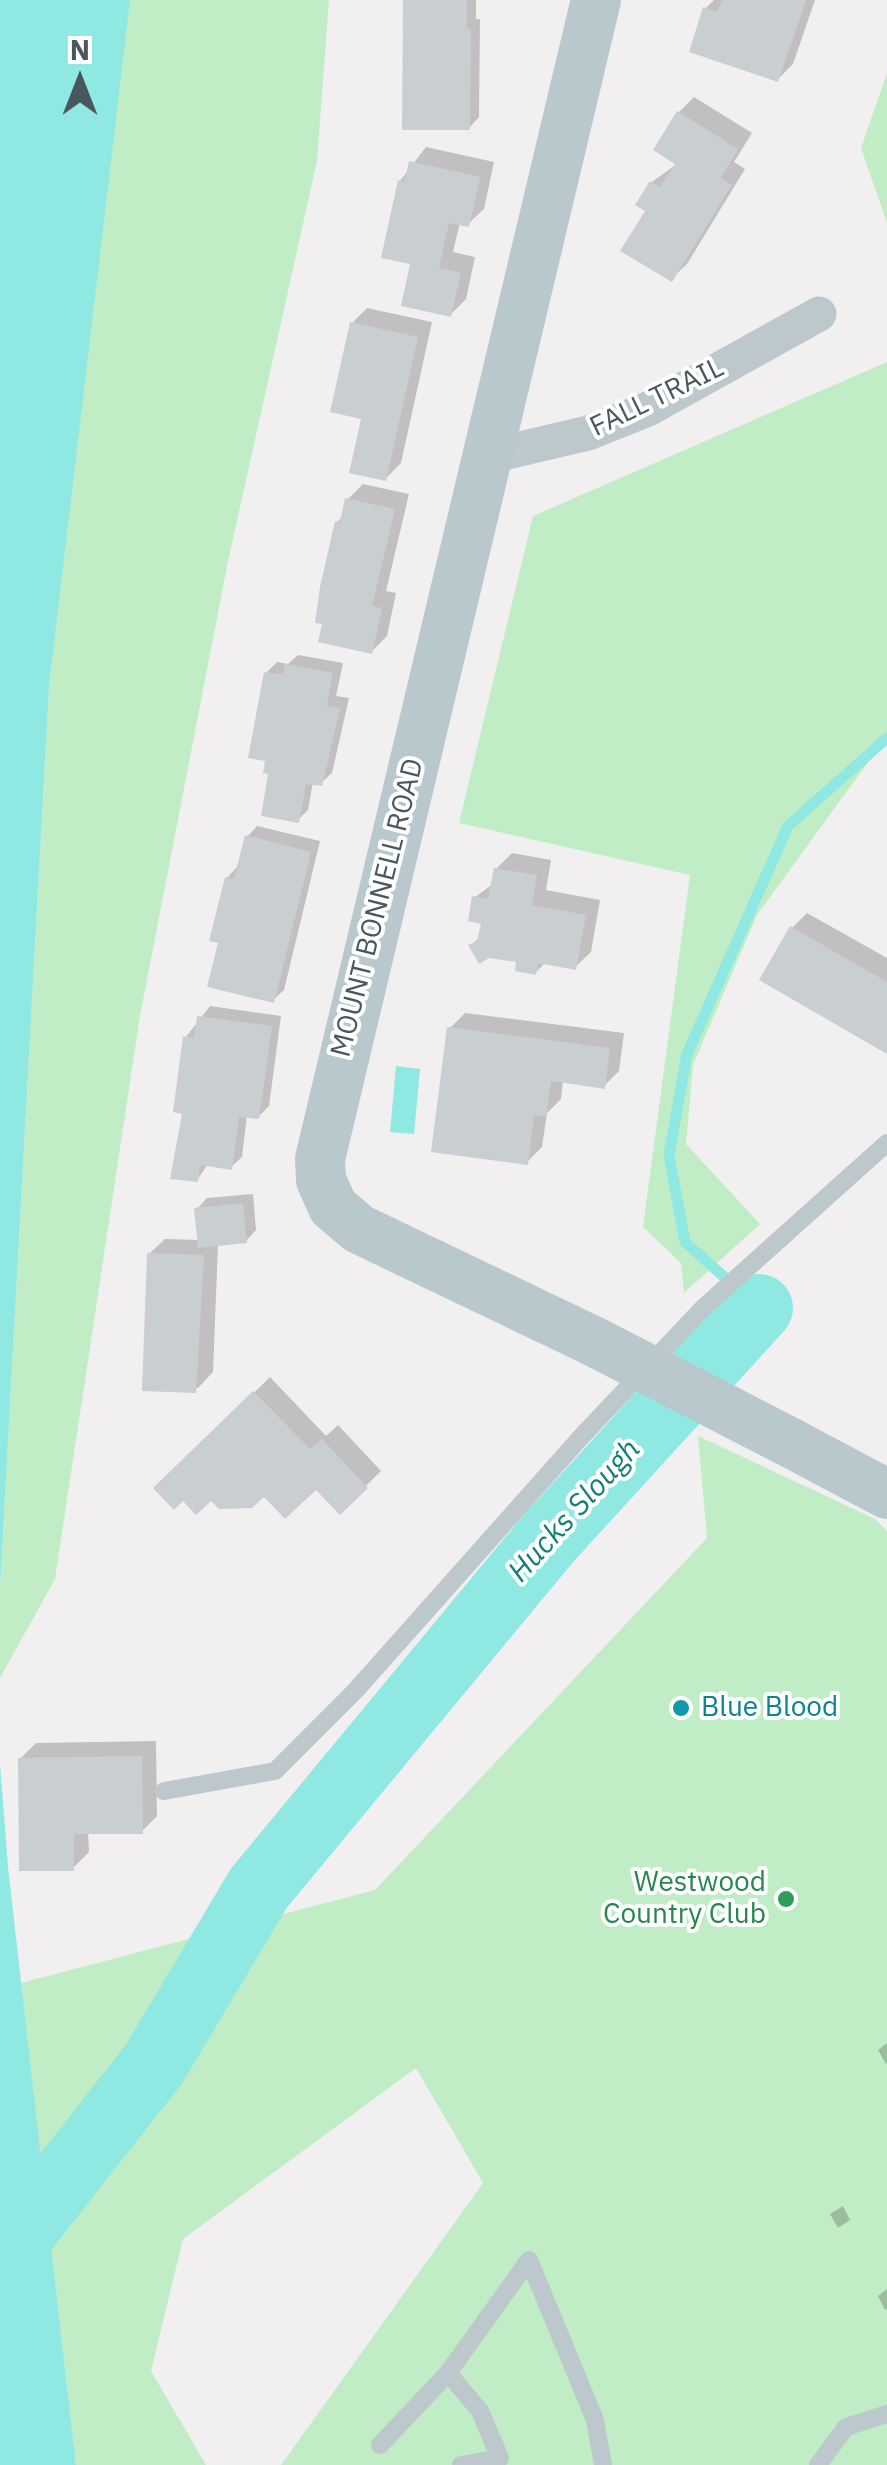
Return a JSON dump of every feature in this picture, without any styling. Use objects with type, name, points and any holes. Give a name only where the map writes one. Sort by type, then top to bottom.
[{"type":"street","name":"MOUNT BONNELL ROAD","points":[[596,0],[325,1127],[321,1180],[334,1206],[359,1229],[593,1342],[887,1494]]},
{"type":"street","name":"FALL TRAIL","points":[[486,457],[588,434],[648,408],[819,314]]},
{"type":"lane","points":[[164,1791],[275,1771],[356,1690],[581,1437],[703,1308],[887,1143]]},
{"type":"lane","points":[[380,2445],[448,2373],[530,2260],[596,2420],[603,2465]]},
{"type":"lane","points":[[448,2373],[480,2411],[508,2461],[467,2464]]},
{"type":"lane","points":[[818,2465],[846,2426],[887,2414]]},
{"type":"green space","points":[[129,0],[329,0],[317,161],[228,561],[140,1016],[55,1579],[0,1678],[0,1588],[49,687]]},
{"type":"green space","points":[[887,73],[887,223],[861,148]]},
{"type":"green space","points":[[887,362],[887,744],[874,754],[757,915],[693,1065],[686,1144],[760,1224],[684,1293],[681,1263],[643,1227],[690,875],[459,823],[533,516]]},
{"type":"green space","points":[[698,1436],[875,1519],[887,1531],[887,2465],[281,2465],[483,2183],[416,2068],[183,2239],[151,2371],[206,2465],[76,2465],[21,1983],[375,1890],[707,1538]]},
{"type":"water","points":[[0,0],[130,0],[49,687],[0,1588]]},
{"type":"water","points":[[396,1066],[420,1069],[414,1134],[390,1132]]},
{"type":"water","points":[[0,1763],[8,1867],[76,2465],[0,2465]]},
{"type":"building","points":[[403,0],[467,0],[467,29],[471,29],[470,130],[402,130]]},
{"type":"building","points":[[722,0],[806,0],[778,82],[689,52],[703,7],[717,12]]},
{"type":"building","points":[[677,111],[738,149],[721,178],[732,185],[672,282],[620,251],[645,211],[635,205],[650,181],[660,187],[675,164],[653,150]]},
{"type":"building","points":[[409,161],[480,177],[469,227],[449,223],[439,268],[461,273],[451,317],[401,306],[410,264],[381,258],[398,180],[404,182]]},
{"type":"building","points":[[350,322],[418,337],[386,481],[349,473],[361,419],[330,412]]},
{"type":"building","points":[[345,498],[395,509],[372,606],[382,608],[372,654],[318,642],[322,624],[315,623],[320,587],[335,521],[340,522]]},
{"type":"building","points":[[285,664],[333,673],[327,706],[340,708],[322,786],[306,784],[299,823],[261,816],[268,774],[263,773],[265,761],[248,758],[264,672],[283,675]]},
{"type":"building","points":[[245,835],[311,852],[274,1003],[207,987],[218,943],[209,941],[225,877],[234,879]]},
{"type":"building","points":[[494,868],[537,875],[532,905],[586,915],[576,970],[538,963],[536,975],[515,971],[516,962],[489,958],[479,964],[468,945],[477,941],[481,924],[468,921],[472,896],[488,899]]},
{"type":"building","points":[[790,926],[887,982],[887,1054],[759,980]]},
{"type":"building","points":[[197,1016],[272,1026],[259,1119],[239,1117],[232,1170],[200,1165],[198,1182],[170,1179],[182,1114],[173,1112],[183,1036],[194,1038]]},
{"type":"building","points":[[447,1027],[610,1048],[605,1089],[551,1081],[546,1117],[534,1115],[528,1165],[431,1152]]},
{"type":"building","points":[[243,1203],[247,1243],[198,1248],[194,1208]]},
{"type":"building","points":[[147,1253],[204,1255],[196,1393],[142,1391]]},
{"type":"building","points":[[253,1391],[310,1449],[322,1439],[368,1488],[340,1515],[316,1490],[285,1519],[264,1497],[252,1508],[219,1509],[211,1501],[196,1515],[183,1501],[174,1510],[153,1488]]},
{"type":"building","points":[[142,1756],[143,1834],[74,1834],[74,1871],[19,1871],[18,1758]]},
{"type":"waterway","name":"Hucks Slough","points":[[759,1308],[685,1242],[669,1155],[687,1054],[788,826],[887,738]]},
{"type":"waterway","name":"Hucks Slough","points":[[0,2260],[154,2064],[259,1888],[548,1539],[759,1308]]},
{"type":"place","name":"Blue Blood","points":[[681,1708]]},
{"type":"place","name":"Westwood Country Club","points":[[786,1899]]}]
